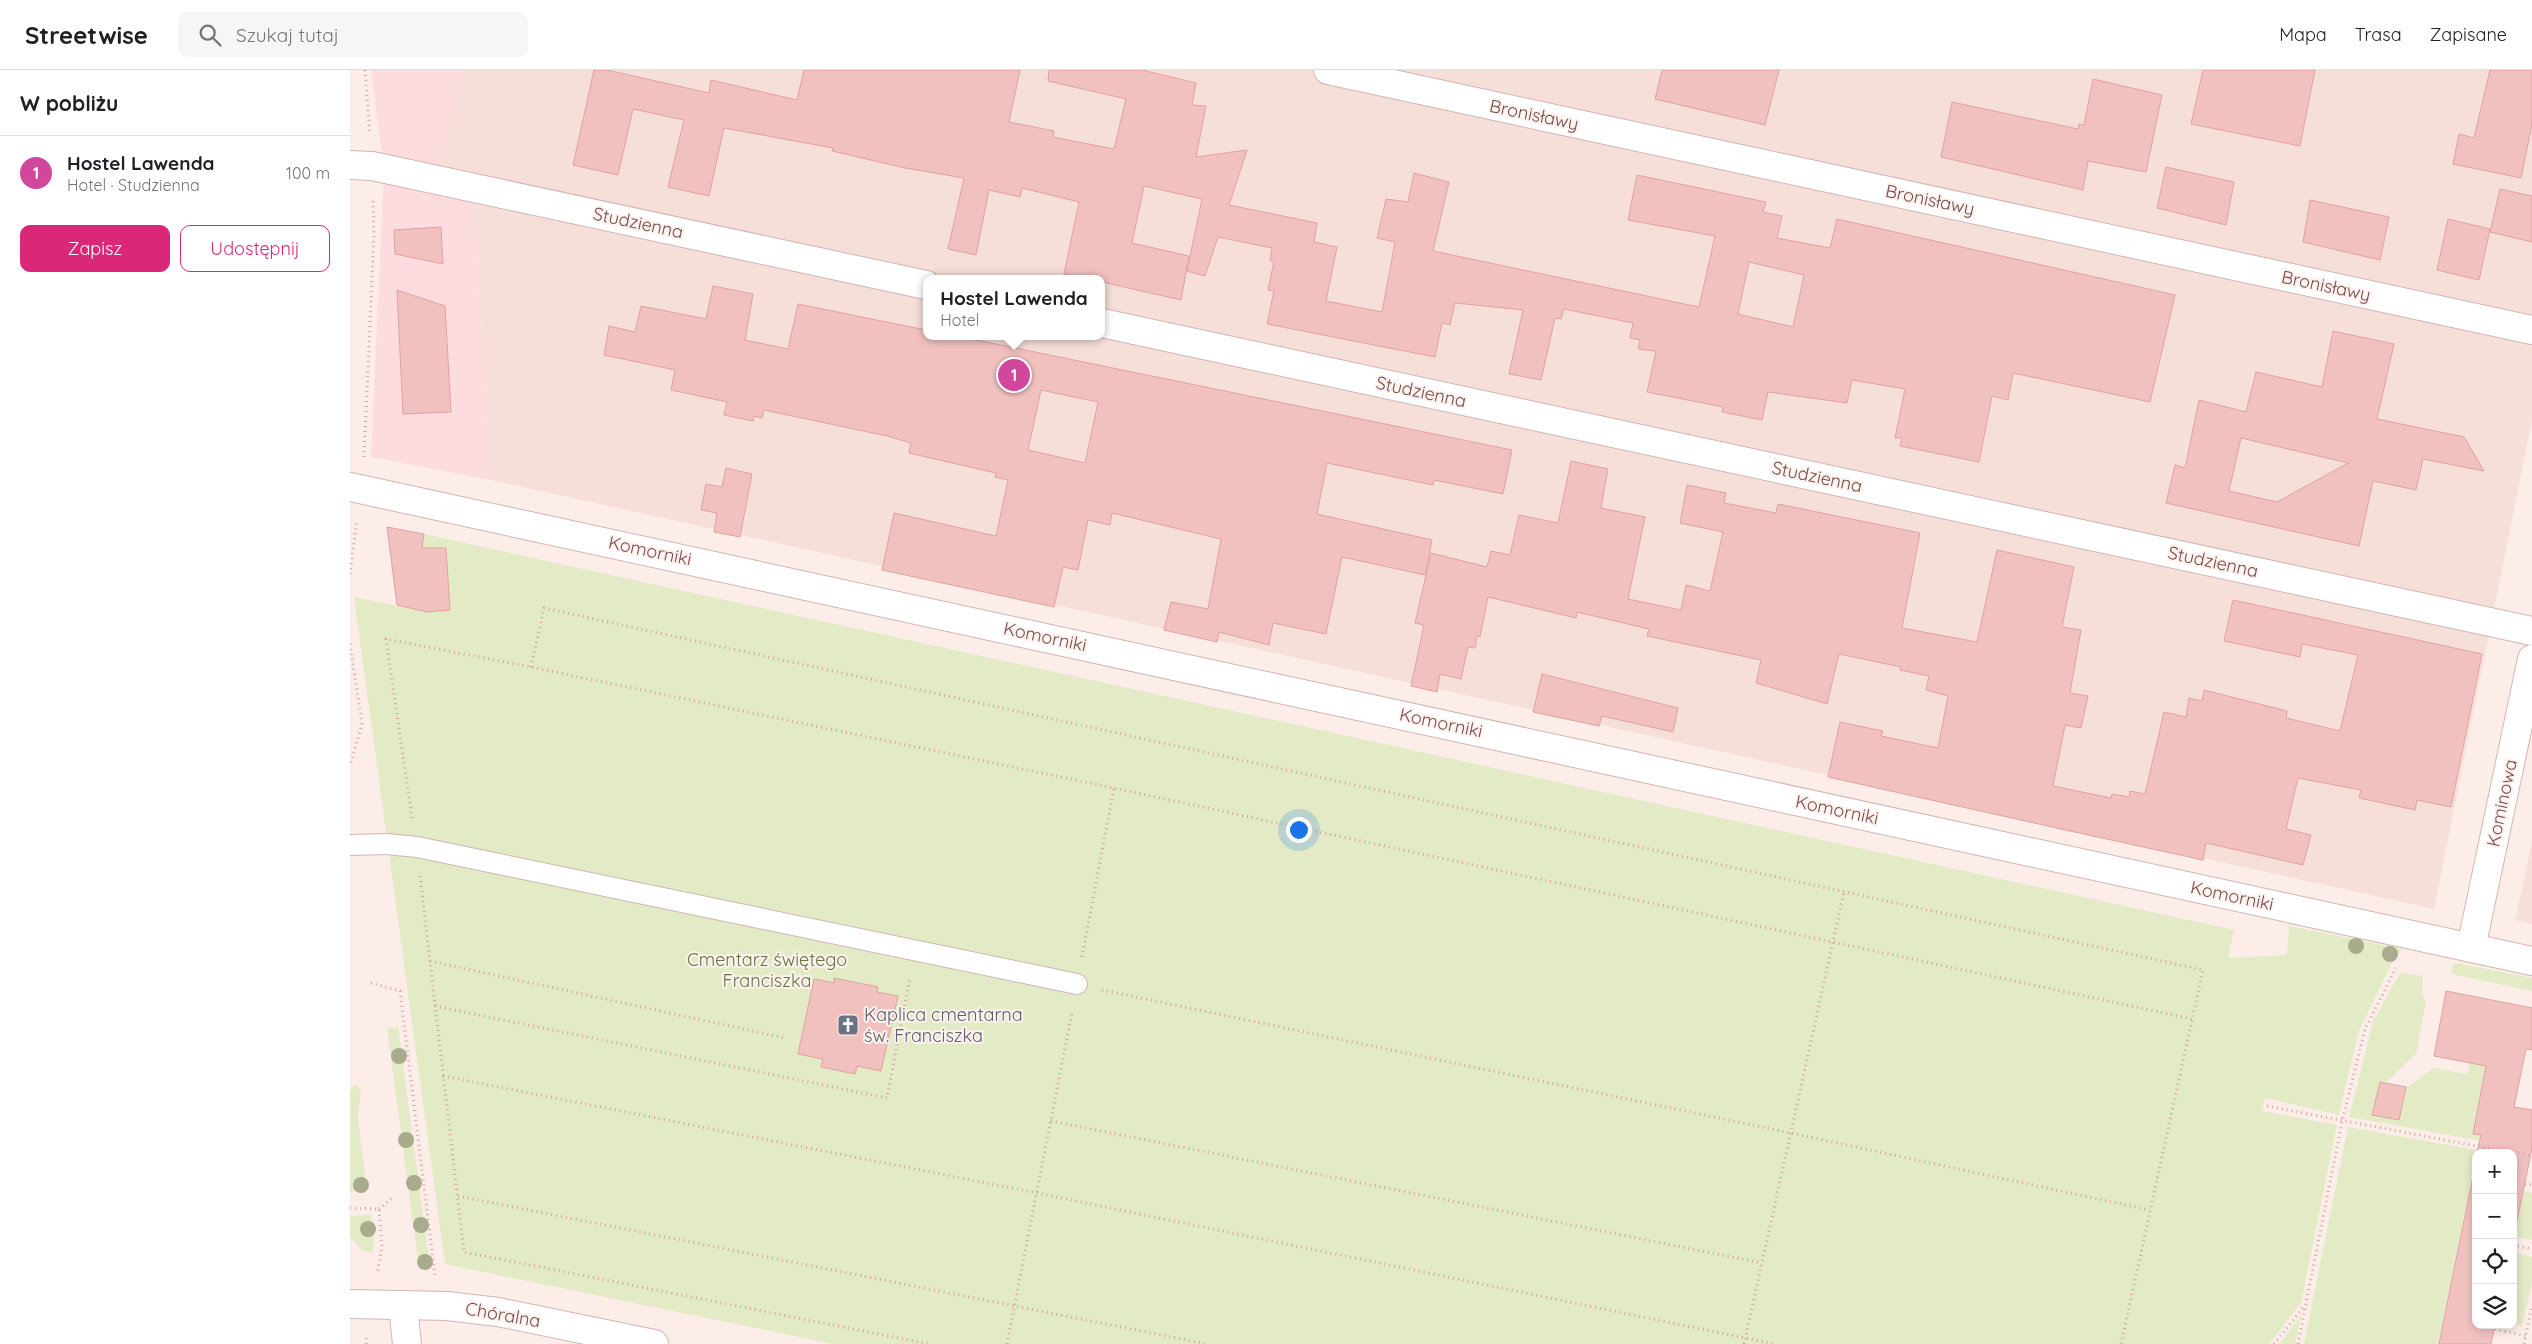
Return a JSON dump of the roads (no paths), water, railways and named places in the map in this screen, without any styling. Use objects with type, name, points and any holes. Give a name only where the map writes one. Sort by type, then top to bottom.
[{"type":"street","name":"Bronisławy","points":[[1328,70],[2532,330]]},
{"type":"street","name":"Studzienna","points":[[361,166],[923,284]]},
{"type":"street","name":"Studzienna","points":[[1105,324],[2532,631]]},
{"type":"street","name":"Komorniki","points":[[355,488],[2532,961]]},
{"type":"street","name":"Kominowa","points":[[2471,948],[2532,658]]},
{"type":"street","name":"Chóralna","points":[[350,1304],[447,1306],[498,1312],[654,1344]]},
{"type":"street","points":[[403,1306],[408,1344]]},
{"type":"lane","points":[[350,845],[387,844],[417,847],[1077,984]]},
{"type":"place","name":"Hostel Lawenda","points":[[1014,375]]},
{"type":"place","name":"Kaplica cmentarna św. Franciszka","points":[[848,1025]]},
{"type":"park label","name":"Cmentarz świętego Franciszka","points":[[767,970]]}]
